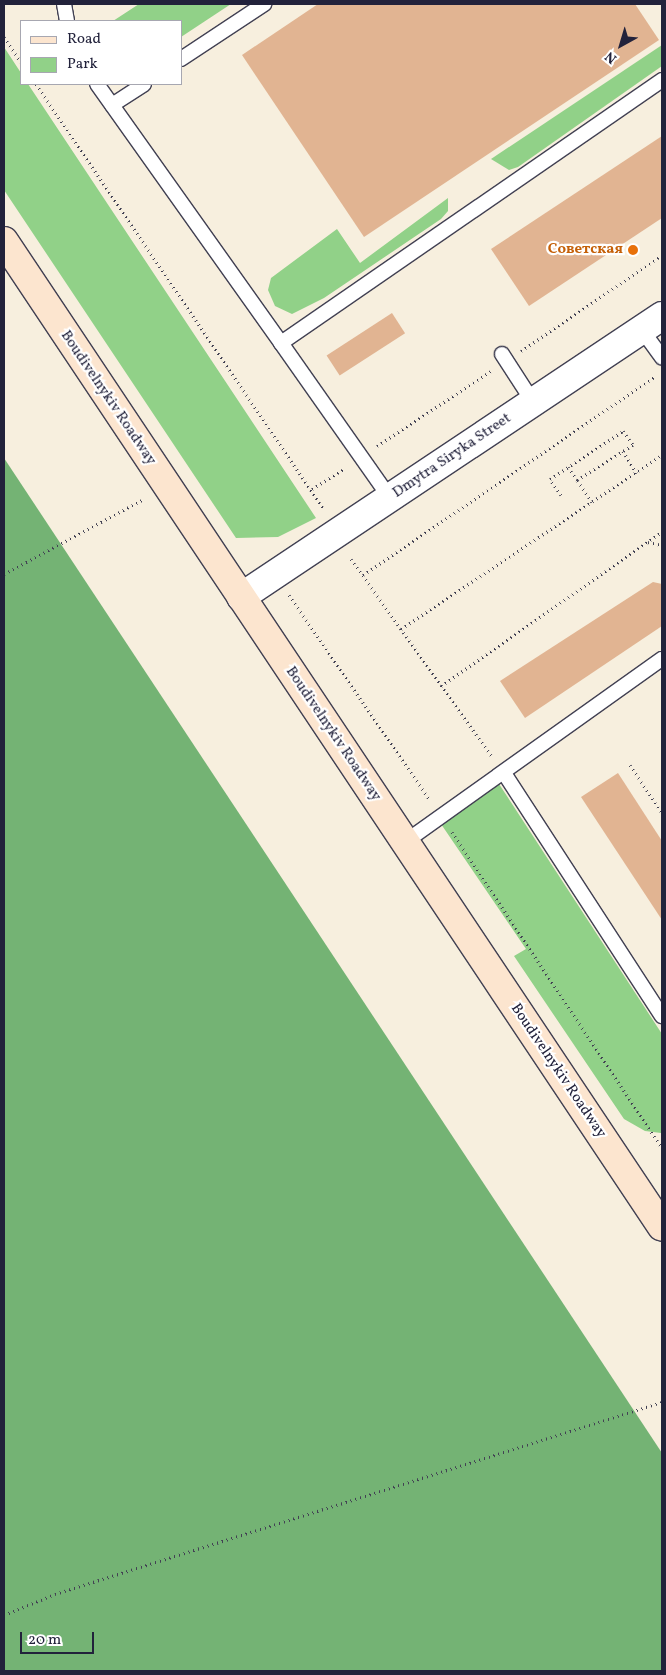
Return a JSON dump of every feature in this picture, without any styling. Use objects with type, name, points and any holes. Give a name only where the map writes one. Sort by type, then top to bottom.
[{"type":"main road","name":"Boudivelnykiv Roadway","points":[[4,242],[662,1227]]},
{"type":"street","name":"Dmytra Siryka Street","points":[[241,597],[652,323]]},
{"type":"lane","points":[[64,4],[67,20]]},
{"type":"lane","points":[[182,58],[264,4]]},
{"type":"lane","points":[[281,343],[662,80]]},
{"type":"lane","points":[[98,85],[390,498]]},
{"type":"lane","points":[[112,105],[142,85]]},
{"type":"lane","points":[[652,323],[662,358]]},
{"type":"lane","points":[[504,357],[533,402]]},
{"type":"lane","points":[[405,842],[662,659]]},
{"type":"lane","points":[[504,773],[662,1016]]},
{"type":"path","points":[[4,37],[20,61]]},
{"type":"path","points":[[37,85],[312,489],[323,508]]},
{"type":"path","points":[[312,489],[504,357],[662,255]]},
{"type":"path","points":[[363,575],[662,372]]},
{"type":"path","points":[[561,495],[550,479],[623,431],[633,445],[577,480]]},
{"type":"path","points":[[623,451],[636,473]]},
{"type":"path","points":[[401,630],[662,455]]},
{"type":"path","points":[[568,467],[592,502]]},
{"type":"path","points":[[4,574],[168,486]]},
{"type":"path","points":[[441,686],[662,532]]},
{"type":"path","points":[[648,542],[662,545]]},
{"type":"path","points":[[351,559],[504,773]]},
{"type":"path","points":[[275,574],[441,816],[662,1148]]},
{"type":"path","points":[[630,765],[662,813]]},
{"type":"path","points":[[4,1614],[55,1594],[662,1402]]},
{"type":"green space","points":[[139,4],[231,4],[182,36],[182,20],[115,20]]},
{"type":"green space","points":[[662,45],[662,66],[518,167],[509,170],[491,159]]},
{"type":"green space","points":[[4,47],[20,71],[20,85],[29,85],[316,518],[278,537],[236,538],[4,190]]},
{"type":"green space","points":[[448,198],[448,211],[441,219],[324,298],[292,314],[275,306],[268,290],[271,278],[337,229],[360,263]]},
{"type":"green space","points":[[4,458],[662,1453],[662,1671],[4,1671]]},
{"type":"green space","points":[[499,784],[662,1034],[661,1133],[645,1131],[624,1119],[514,956],[526,949],[441,824]]},
{"type":"building","points":[[318,4],[635,4],[659,40],[364,237],[242,55]]},
{"type":"building","points":[[662,136],[662,218],[529,306],[491,249]]},
{"type":"building","points":[[392,313],[405,333],[340,376],[327,355]]},
{"type":"building","points":[[653,582],[662,584],[662,626],[525,718],[500,681]]},
{"type":"building","points":[[618,773],[662,841],[662,920],[581,797]]},
{"type":"place","name":"Советская","points":[[633,250]]}]
